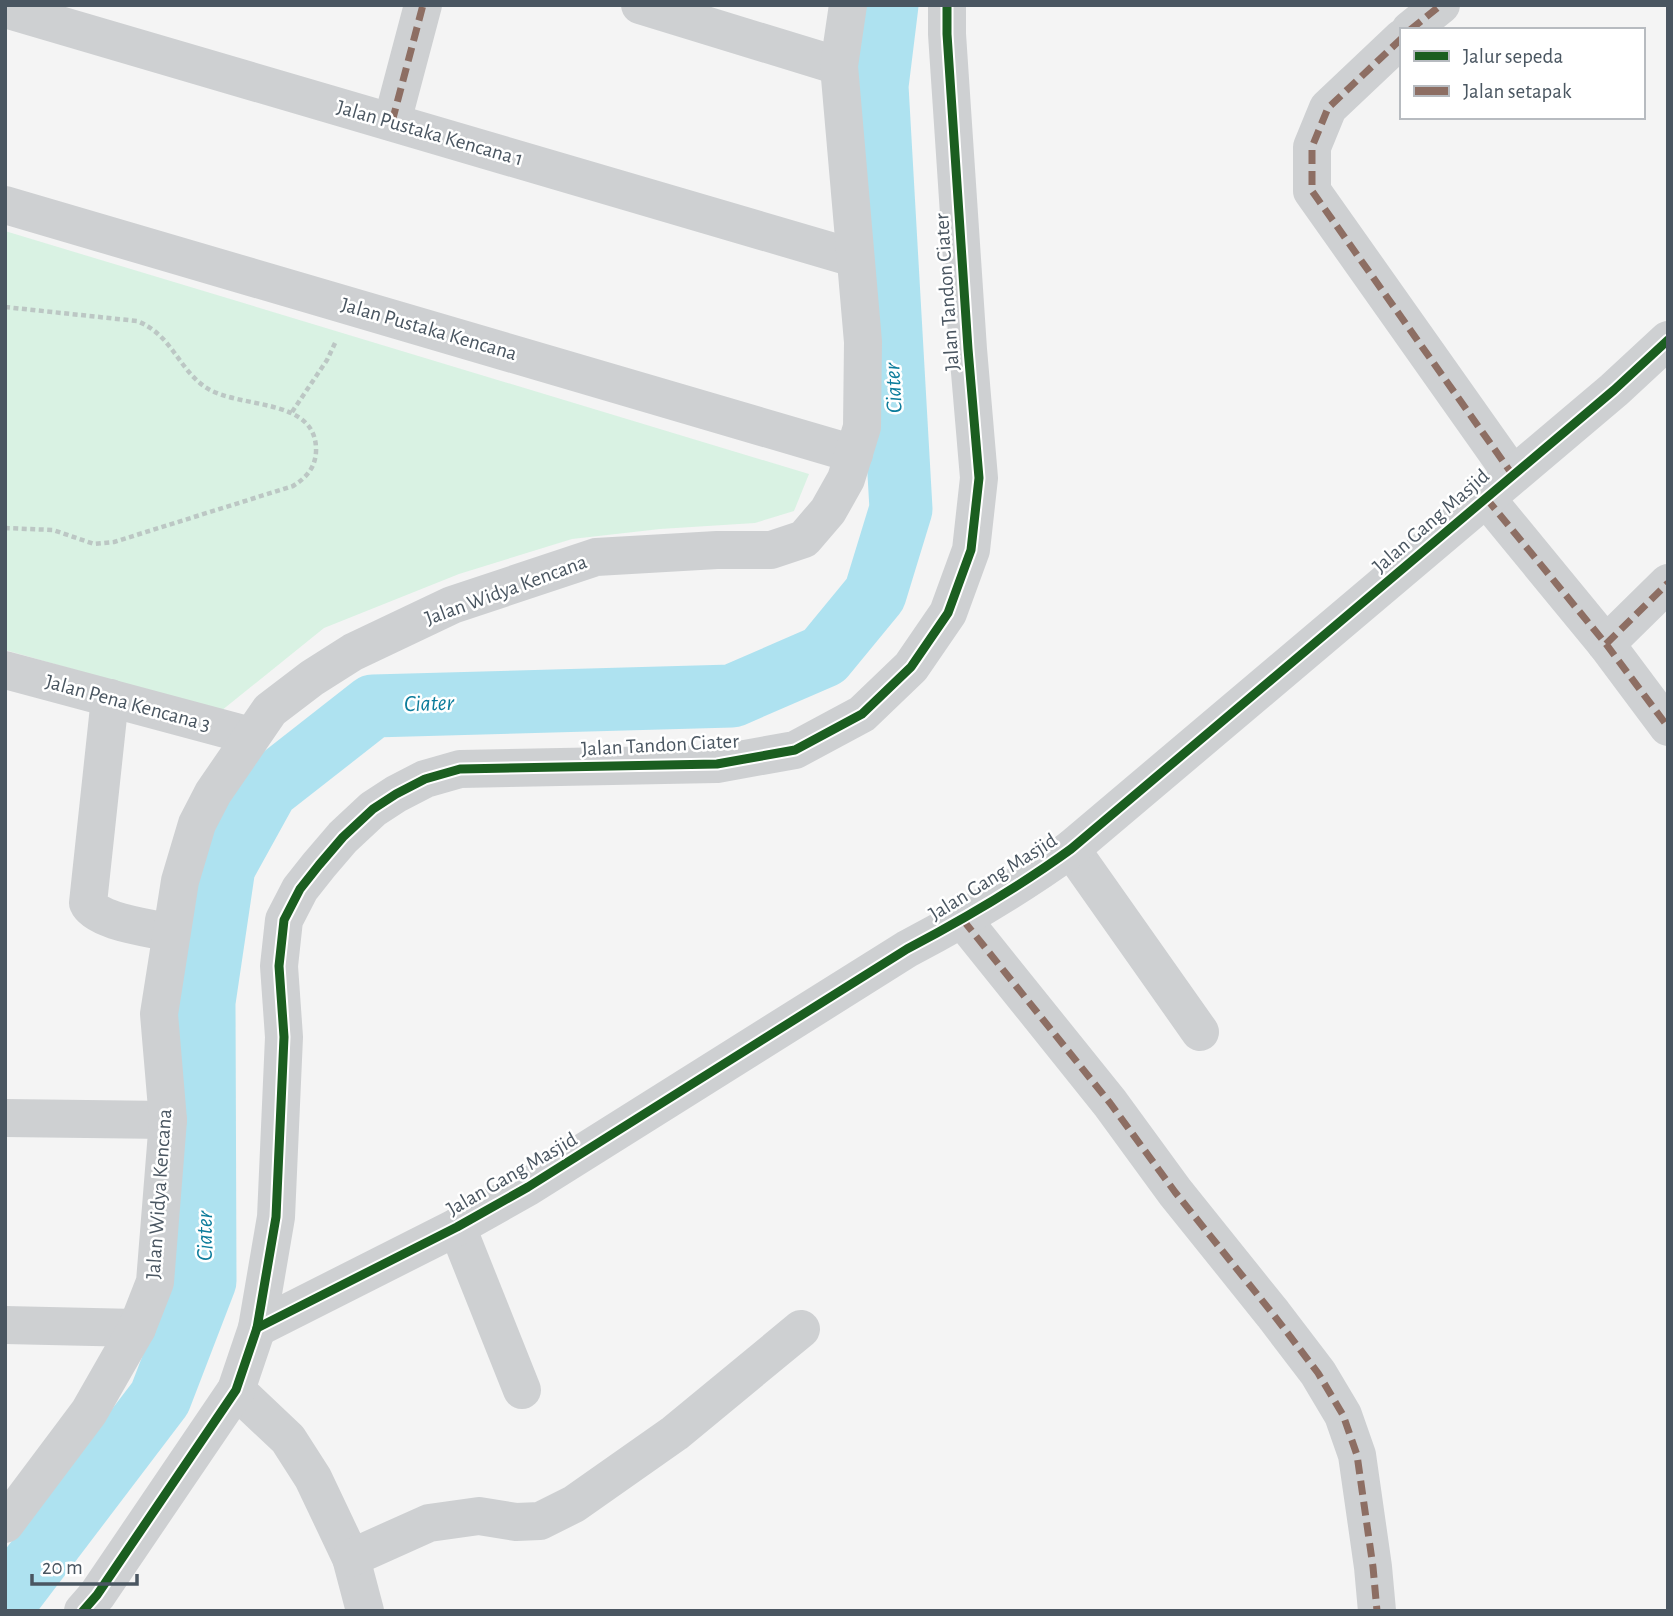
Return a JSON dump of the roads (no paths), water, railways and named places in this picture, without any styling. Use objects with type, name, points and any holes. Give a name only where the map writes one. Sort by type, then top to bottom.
[{"type":"street","points":[[392,122],[423,5]]},
{"type":"street","points":[[640,5],[839,66]]},
{"type":"street","name":"Jalan Widya Kencana","points":[[6,1521],[89,1412],[137,1328],[155,1282],[168,1120],[159,1014],[180,881],[197,824],[213,793],[270,710],[312,678],[353,652],[452,605],[596,557],[716,550],[771,550],[804,539],[828,511],[846,479],[862,427],[863,342],[839,66],[848,5]]},
{"type":"street","name":"Jalan Tandon Ciater","points":[[99,1605],[236,1390],[257,1328],[276,1217],[285,1037],[279,966],[284,920],[300,889],[344,837],[373,809],[396,794],[425,779],[460,769],[717,764],[795,750],[862,714],[911,667],[948,612],[971,550],[979,478],[968,349],[947,5]]},
{"type":"street","points":[[1412,28],[1441,5]]},
{"type":"street","name":"Jalan Pustaka Kencana 1","points":[[5,9],[854,258]]},
{"type":"street","points":[[1400,40],[1328,108],[1312,147],[1312,191],[1499,486],[1606,645],[1668,727]]},
{"type":"street","name":"Jalan Pustaka Kencana","points":[[5,205],[853,454]]},
{"type":"street","name":"Jalan Gang Masjid","points":[[257,1328],[457,1227],[540,1180],[907,949],[963,920],[1040,872],[1071,849],[1614,390],[1668,340]]},
{"type":"street","points":[[1606,645],[1668,583]]},
{"type":"street","name":"Jalan Pena Kencana 3","points":[[5,670],[251,736]]},
{"type":"street","points":[[110,698],[88,903],[90,909],[102,916],[171,933]]},
{"type":"street","points":[[1071,849],[1200,1032]]},
{"type":"street","points":[[963,920],[1110,1103],[1175,1192],[1318,1373],[1343,1415],[1357,1455],[1377,1611]]},
{"type":"street","points":[[5,1118],[168,1120]]},
{"type":"street","points":[[457,1227],[522,1390]]},
{"type":"street","points":[[5,1325],[137,1328]]},
{"type":"street","points":[[351,1558],[429,1523],[479,1516],[516,1522],[540,1521],[574,1504],[675,1433],[801,1329]]},
{"type":"street","points":[[236,1390],[288,1439],[313,1478],[351,1558],[365,1611]]},
{"type":"waterway","name":"Ciater","points":[[5,1602],[160,1398],[205,1281],[204,1002],[224,867],[267,789],[373,706],[732,696],[824,656],[875,594],[901,509],[877,86],[887,5]]}]
